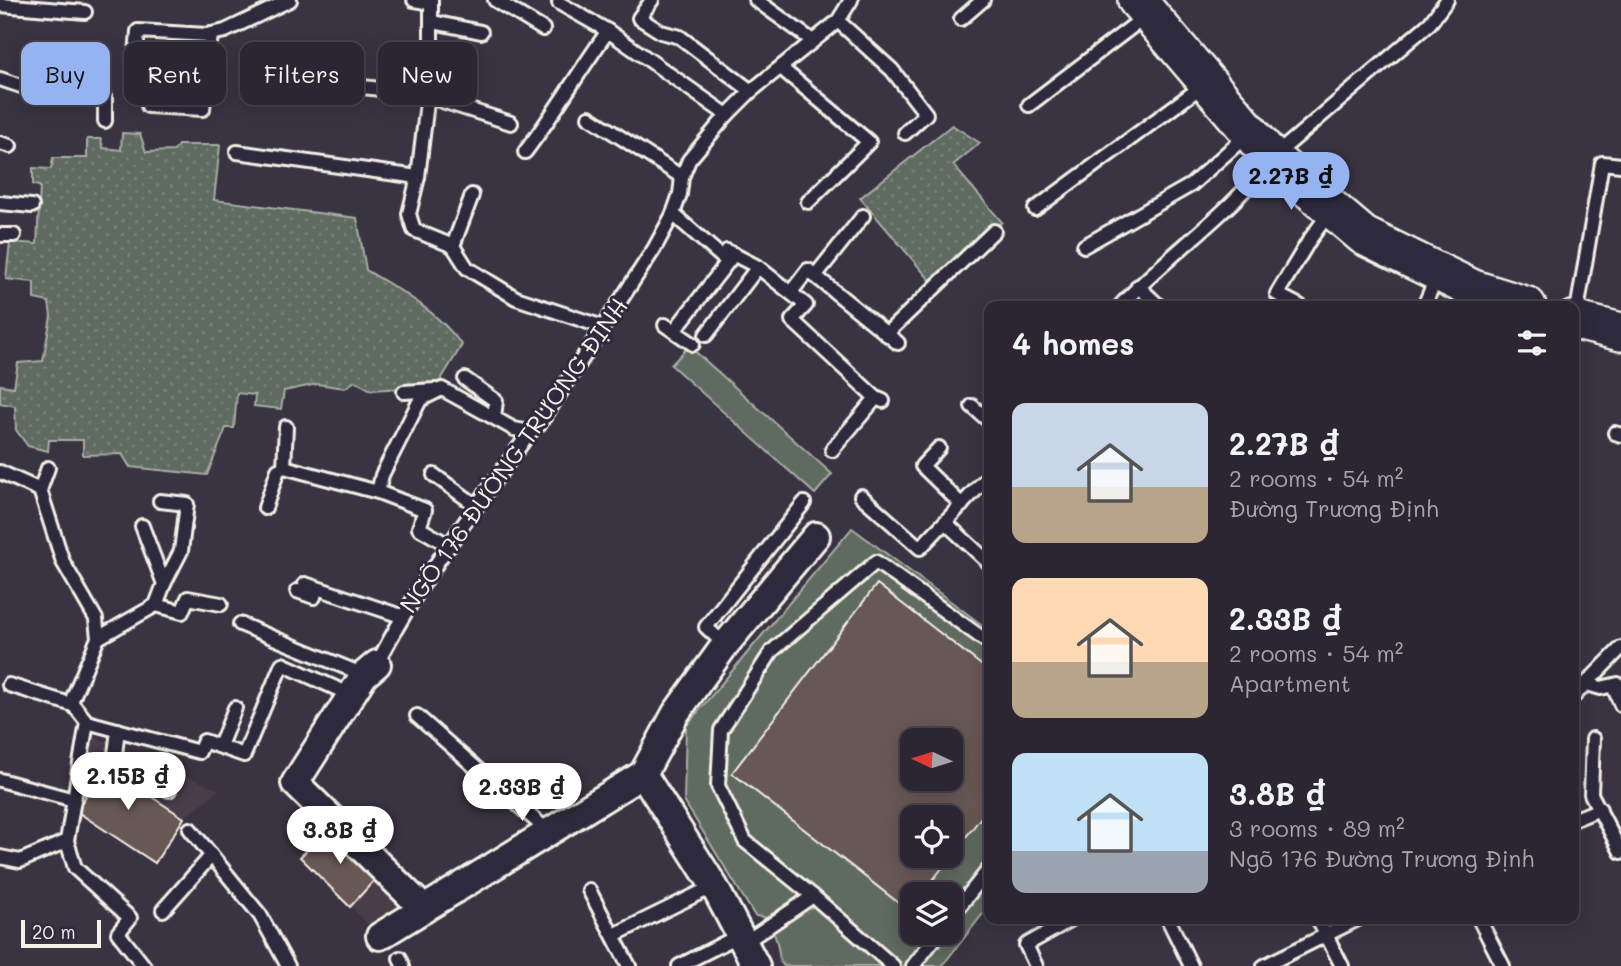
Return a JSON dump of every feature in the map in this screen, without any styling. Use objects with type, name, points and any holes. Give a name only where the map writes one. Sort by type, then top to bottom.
[{"type":"main road","points":[[1143,7],[1261,145],[1332,209],[1364,236],[1438,273],[1483,300]]},
{"type":"main road","points":[[1579,321],[1621,332]]},
{"type":"street","points":[[380,936],[643,774],[676,713],[724,645],[816,536]]},
{"type":"street","name":"NGÕ 176 ĐƯỜNG TRƯƠNG ĐỊNH","points":[[364,678],[295,783],[424,909]]},
{"type":"street","points":[[643,774],[714,886],[747,948]]},
{"type":"lane","points":[[137,42],[138,31],[187,35],[225,31],[289,0]]},
{"type":"lane","points":[[414,0],[431,1],[433,42]]},
{"type":"lane","points":[[495,0],[543,29]]},
{"type":"lane","points":[[652,0],[639,18],[661,32],[680,37],[751,91]]},
{"type":"lane","points":[[756,0],[813,41]]},
{"type":"lane","name":"NGÕ 176 ĐƯỜNG TRƯƠNG ĐỊNH","points":[[364,678],[422,584],[530,432],[539,425],[654,249],[673,214],[689,160],[751,91],[838,20],[851,0]]},
{"type":"lane","points":[[961,19],[983,0]]},
{"type":"lane","points":[[1084,246],[1261,145],[1430,23],[1447,0]]},
{"type":"lane","points":[[559,3],[608,31],[727,115]]},
{"type":"lane","points":[[0,5],[85,12]]},
{"type":"lane","points":[[1029,105],[1133,24],[1143,7]]},
{"type":"lane","points":[[838,20],[892,70],[926,114],[905,134]]},
{"type":"lane","points":[[433,22],[481,32]]},
{"type":"lane","points":[[524,152],[552,116],[608,31]]},
{"type":"lane","points":[[148,106],[203,109],[211,34]]},
{"type":"lane","points":[[781,68],[869,142],[808,202]]},
{"type":"lane","points":[[0,79],[21,86],[106,98],[105,121]]},
{"type":"lane","points":[[1035,209],[1208,82]]},
{"type":"lane","points":[[427,105],[418,177],[409,214],[414,230],[453,246],[467,268],[516,298],[603,327]]},
{"type":"lane","points":[[457,105],[511,124]]},
{"type":"lane","points":[[589,117],[682,177]]},
{"type":"lane","points":[[1124,301],[1160,265],[1203,230],[1262,171],[1261,145]]},
{"type":"lane","points":[[237,152],[418,177]]},
{"type":"lane","points":[[1577,301],[1602,163],[1621,165]]},
{"type":"lane","points":[[453,246],[472,195]]},
{"type":"lane","points":[[0,203],[32,206]]},
{"type":"lane","points":[[1290,301],[1277,294],[1310,239],[1332,209]]},
{"type":"lane","points":[[673,214],[722,257],[727,251],[758,267],[806,305],[792,320],[879,400],[832,450]]},
{"type":"lane","points":[[815,276],[863,216]]},
{"type":"lane","points":[[887,334],[994,231]]},
{"type":"lane","points":[[0,235],[14,235]]},
{"type":"lane","points":[[693,344],[670,328],[734,254]]},
{"type":"lane","points":[[706,335],[758,267]]},
{"type":"lane","points":[[791,292],[808,270],[898,343]]},
{"type":"lane","points":[[1426,301],[1438,273]]},
{"type":"lane","points":[[1138,286],[1154,301]]},
{"type":"lane","points":[[465,379],[496,401],[494,417]]},
{"type":"lane","points":[[404,392],[442,389],[514,429],[530,432]]},
{"type":"lane","points":[[378,492],[382,475],[420,400],[436,390]]},
{"type":"lane","points":[[972,406],[984,417]]},
{"type":"lane","points":[[284,467],[286,427]]},
{"type":"lane","points":[[939,448],[922,466],[962,505]]},
{"type":"lane","points":[[265,508],[278,470],[284,467],[378,492],[425,510],[419,528],[450,546]]},
{"type":"lane","points":[[48,468],[40,490],[63,562],[96,618],[98,638],[71,702],[87,722],[199,752],[204,741],[244,755],[282,664],[364,678]]},
{"type":"lane","points":[[0,472],[40,490]]},
{"type":"lane","points":[[434,475],[477,506]]},
{"type":"lane","points":[[861,496],[920,548],[984,482]]},
{"type":"lane","points":[[98,638],[156,605],[181,551],[187,504],[160,501]]},
{"type":"lane","points":[[724,645],[706,627],[804,503]]},
{"type":"lane","points":[[946,523],[984,558]]},
{"type":"lane","points":[[142,526],[164,584]]},
{"type":"lane","points":[[893,966],[745,841],[718,786],[721,730],[772,651],[876,562],[984,639]]},
{"type":"lane","points":[[306,588],[401,617]]},
{"type":"lane","points":[[156,605],[182,612],[188,598],[221,604]]},
{"type":"lane","points":[[240,624],[364,678]]},
{"type":"lane","points":[[1579,692],[1621,648]]},
{"type":"lane","points":[[1587,684],[1601,688],[1617,687],[1621,705]]},
{"type":"lane","points":[[9,685],[73,705]]},
{"type":"lane","points":[[220,746],[235,708]]},
{"type":"lane","points":[[417,716],[550,833]]},
{"type":"lane","points":[[87,722],[67,841],[75,868],[130,918],[118,933],[144,966]]},
{"type":"lane","points":[[118,730],[114,762],[169,790]]},
{"type":"lane","points":[[1593,739],[1591,794],[1621,852]]},
{"type":"lane","points":[[0,780],[74,800]]},
{"type":"lane","points":[[1579,818],[1600,809]]},
{"type":"lane","points":[[190,829],[260,915],[288,966]]},
{"type":"lane","points":[[0,857],[20,862],[67,841]]},
{"type":"lane","points":[[163,910],[211,856]]},
{"type":"lane","points":[[963,902],[984,875]]},
{"type":"lane","points":[[614,935],[714,886]]},
{"type":"lane","points":[[589,890],[629,966]]},
{"type":"lane","points":[[679,966],[747,948],[813,896]]},
{"type":"lane","points":[[1036,966],[1026,945],[1063,924]]},
{"type":"lane","points":[[1170,924],[1191,966]]},
{"type":"lane","points":[[1320,924],[1342,966]]},
{"type":"lane","points":[[1264,966],[1349,924]]},
{"type":"lane","points":[[1482,924],[1503,966]]},
{"type":"lane","points":[[913,966],[930,945]]},
{"type":"shaded area","points":[[94,736],[219,790],[184,818],[76,811],[85,796],[78,791]]},
{"type":"shaded area","points":[[332,826],[418,909],[377,933],[300,857]]},
{"type":"green space","points":[[952,125],[980,143],[953,165],[1002,222],[930,280],[860,198]]},
{"type":"green space","points":[[122,133],[140,134],[146,152],[174,151],[178,145],[220,145],[214,200],[357,218],[366,270],[430,312],[462,345],[437,386],[371,390],[355,381],[345,388],[317,384],[284,391],[281,409],[254,406],[255,395],[237,393],[234,428],[226,428],[207,475],[130,467],[122,454],[83,455],[83,440],[49,440],[48,451],[28,446],[16,430],[15,406],[0,403],[0,385],[14,387],[18,363],[43,361],[51,316],[49,302],[34,299],[34,282],[6,279],[10,242],[37,244],[40,186],[33,185],[33,168],[51,169],[53,158],[87,158],[87,139],[101,139],[103,148],[121,150]]},
{"type":"green space","points":[[689,346],[832,474],[815,494],[671,365]]},
{"type":"green space","points":[[852,528],[984,626],[984,912],[963,939],[963,882],[900,882],[900,945],[958,945],[942,966],[784,966],[780,962],[776,938],[768,923],[764,917],[755,916],[684,801],[686,726]]},
{"type":"building","points":[[877,584],[984,667],[984,813],[963,841],[963,805],[900,805],[900,868],[942,868],[931,882],[900,882],[900,904],[732,773]]},
{"type":"building","points":[[96,761],[184,818],[155,863],[76,811],[86,796],[78,791]]},
{"type":"building","points":[[332,826],[380,874],[350,907],[300,857]]}]
